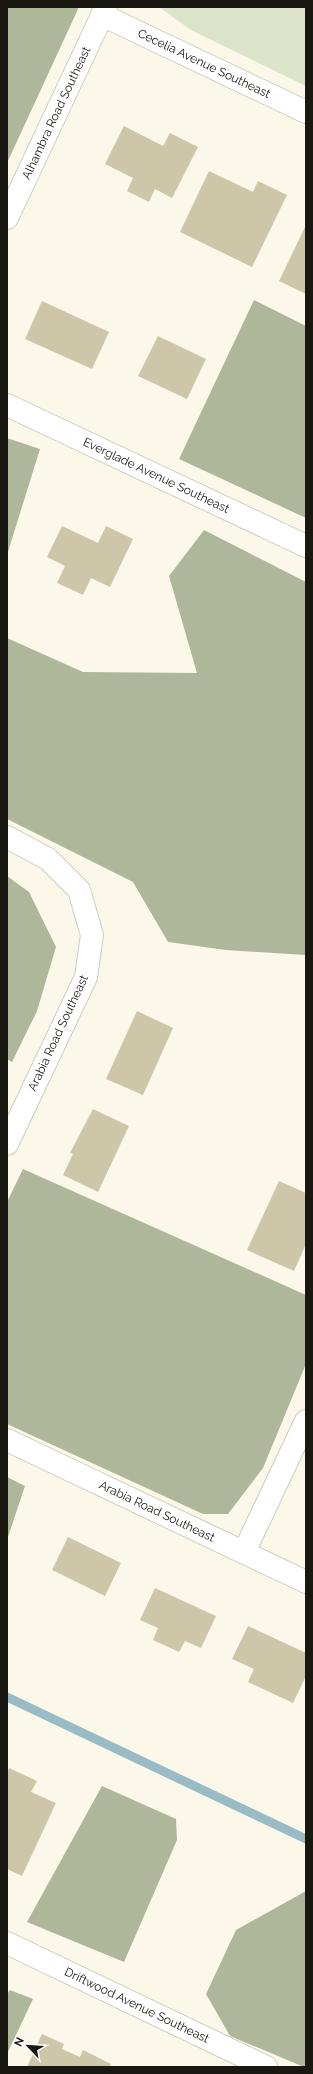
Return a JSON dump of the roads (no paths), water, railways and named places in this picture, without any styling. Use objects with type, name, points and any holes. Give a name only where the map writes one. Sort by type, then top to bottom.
[{"type":"street","name":"Cecelia Avenue Southeast","points":[[104,11],[306,112]]},
{"type":"street","name":"Alhambra Road Southeast","points":[[7,218],[104,11]]},
{"type":"street","name":"Everglade Avenue Southeast","points":[[7,405],[306,546]]},
{"type":"street","name":"Arabia Road Southeast","points":[[7,837],[48,859],[79,890],[92,935],[86,977],[7,1144]]},
{"type":"street","points":[[244,1552],[306,1421]]},
{"type":"street","name":"Arabia Road Southeast","points":[[7,1440],[306,1582]]},
{"type":"street","name":"Driftwood Avenue Southeast","points":[[7,1943],[266,2067]]},
{"type":"waterway","points":[[7,1697],[306,1839]]}]
